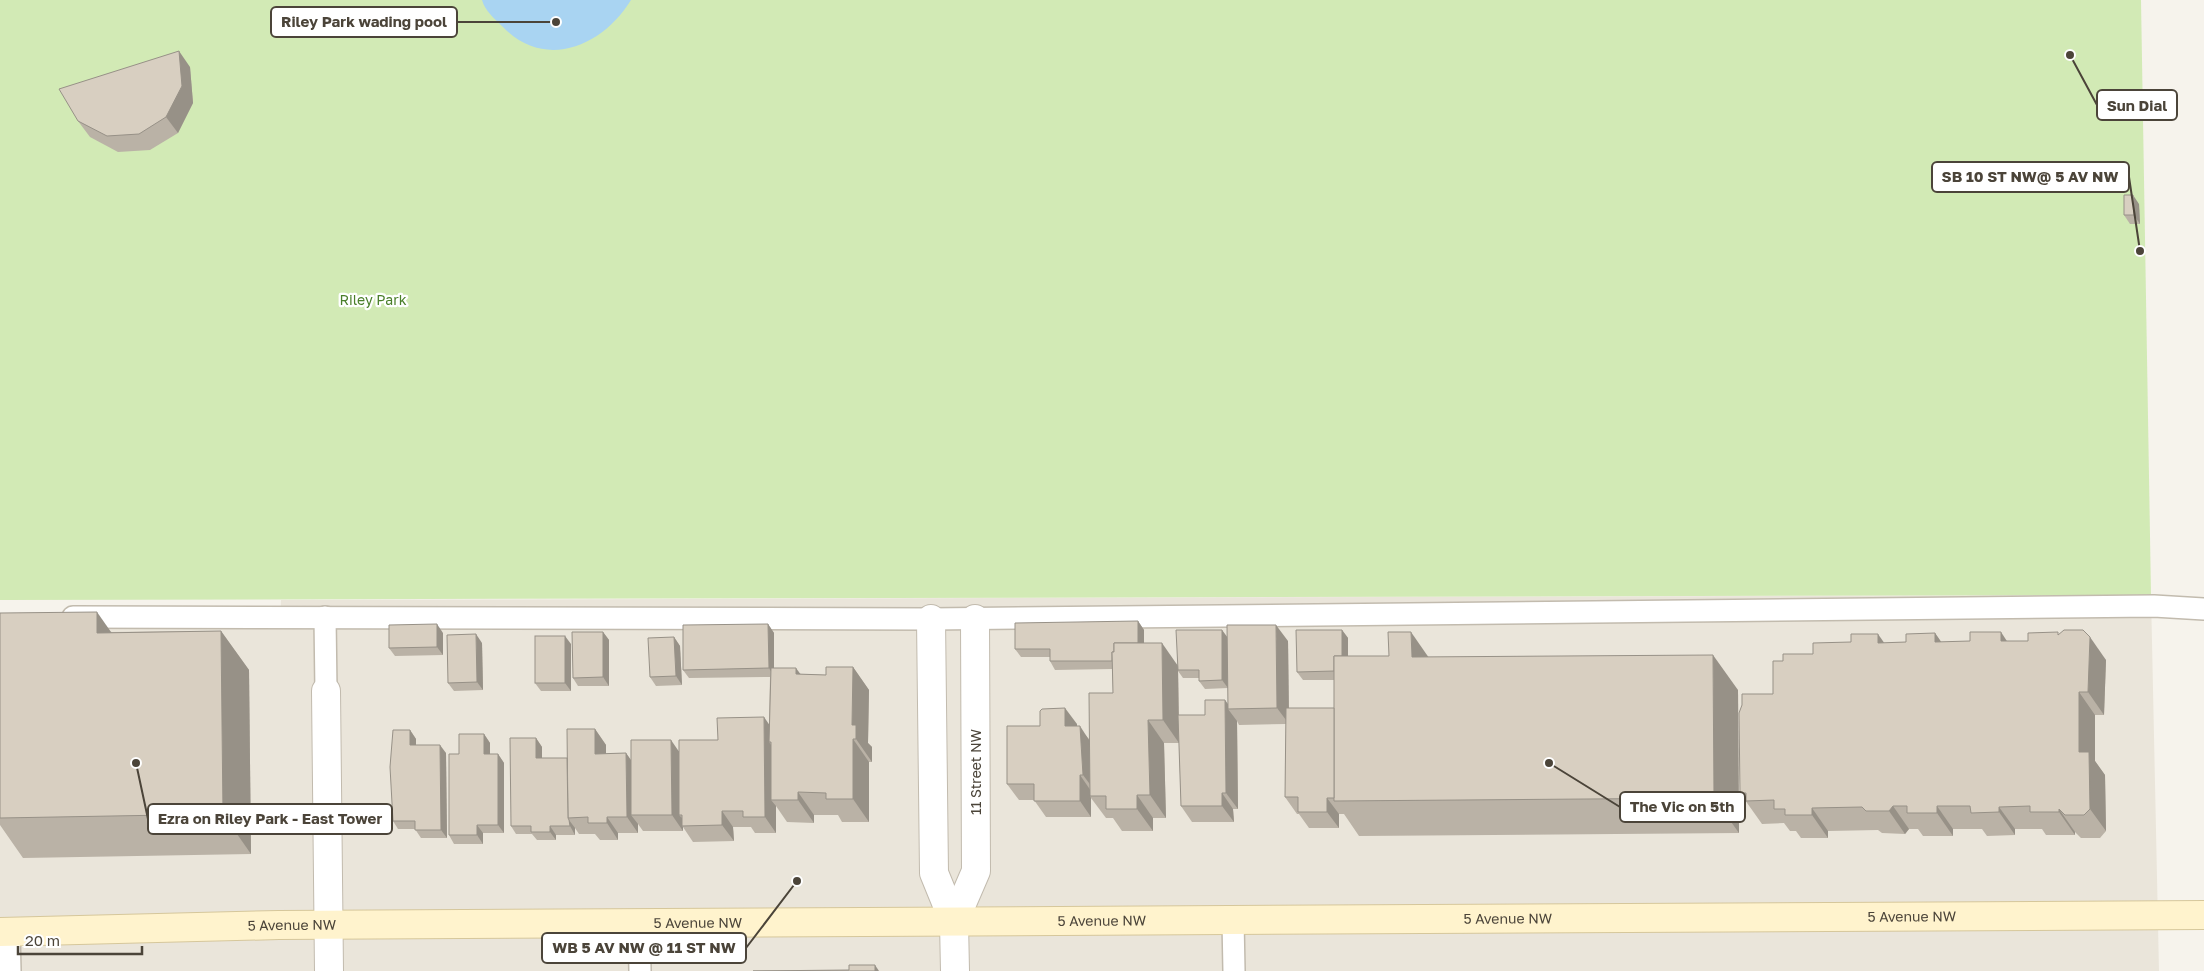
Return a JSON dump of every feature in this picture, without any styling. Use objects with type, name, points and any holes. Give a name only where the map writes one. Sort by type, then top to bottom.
[{"type":"street","name":"11 Street NW","points":[[954,922],[976,871],[975,619]]},
{"type":"street","name":"11 Street NW","points":[[931,620],[934,873],[954,922],[955,971]]},
{"type":"street","points":[[326,691],[329,971]]},
{"type":"street","name":"5 Avenue NW","points":[[4,931],[329,925],[2204,915]]},
{"type":"lane","points":[[49,617],[931,620],[2154,606],[2204,609]]},
{"type":"lane","points":[[325,617],[326,691]]},
{"type":"lane","points":[[1233,920],[1234,971]]},
{"type":"lane","points":[[639,923],[640,971]]},
{"type":"lane","points":[[4,931],[10,971]]},
{"type":"shaded area","points":[[2151,595],[2159,971],[0,971],[0,629],[280,627],[281,600]]},
{"type":"green space","name":"Riley Park","points":[[0,0],[2141,0],[2151,595],[0,600]]},
{"type":"water","points":[[482,0],[631,0],[605,30],[589,40],[572,47],[555,50],[537,48],[519,40],[490,14]]},
{"type":"building","points":[[179,51],[182,86],[166,117],[139,134],[107,136],[78,121],[59,89]]},
{"type":"building","points":[[2124,195],[2133,195],[2134,215],[2124,215]]},
{"type":"building","points":[[97,612],[97,633],[221,631],[223,814],[0,818],[0,613]]},
{"type":"building","points":[[1138,621],[1138,643],[1114,643],[1112,661],[1050,661],[1050,649],[1015,649],[1015,623]]},
{"type":"building","points":[[437,624],[437,647],[389,648],[389,625]]},
{"type":"building","points":[[768,624],[769,668],[683,670],[683,625]]},
{"type":"building","points":[[1227,625],[1276,625],[1277,708],[1228,709]]},
{"type":"building","points":[[1176,630],[1222,630],[1222,680],[1199,681],[1199,670],[1178,670]]},
{"type":"building","points":[[1296,630],[1342,630],[1342,656],[1334,656],[1334,671],[1297,672]]},
{"type":"building","points":[[2064,630],[2083,630],[2090,637],[2088,692],[2079,692],[2079,752],[2089,752],[2090,809],[2084,815],[2065,815],[2059,809],[2059,812],[2030,812],[2030,806],[1999,807],[1999,812],[1971,813],[1970,806],[1937,806],[1937,813],[1907,813],[1907,806],[1893,806],[1889,811],[1866,811],[1862,807],[1812,808],[1812,815],[1785,815],[1785,809],[1774,809],[1774,800],[1746,801],[1746,793],[1740,793],[1739,713],[1742,705],[1742,694],[1773,694],[1773,661],[1783,661],[1783,654],[1813,654],[1813,643],[1851,642],[1851,634],[1878,634],[1878,643],[1906,642],[1906,634],[1935,633],[1935,642],[1970,641],[1970,632],[2001,632],[2001,641],[2028,641],[2028,633],[2058,632],[2058,635]]},
{"type":"building","points":[[572,632],[603,632],[603,677],[573,678]]},
{"type":"building","points":[[1388,632],[1411,632],[1412,657],[1713,655],[1714,798],[1334,801],[1334,656],[1389,656]]},
{"type":"building","points":[[476,634],[477,682],[448,683],[447,635]]},
{"type":"building","points":[[535,636],[565,636],[565,683],[535,683]]},
{"type":"building","points":[[674,637],[676,676],[650,677],[648,638]]},
{"type":"building","points":[[1114,643],[1162,643],[1163,720],[1148,720],[1150,795],[1137,795],[1137,809],[1106,809],[1106,796],[1090,796],[1089,693],[1113,693],[1112,652],[1114,652]]},
{"type":"building","points":[[826,667],[853,667],[852,725],[856,725],[856,739],[853,739],[853,799],[826,799],[826,793],[798,792],[798,800],[771,800],[771,742],[769,742],[771,668],[796,668],[796,674],[826,675]]},
{"type":"building","points":[[1205,700],[1225,700],[1226,793],[1222,793],[1222,806],[1181,806],[1178,715],[1205,715]]},
{"type":"building","points":[[1065,708],[1065,726],[1080,726],[1083,775],[1080,775],[1080,801],[1034,801],[1034,784],[1007,784],[1007,726],[1040,726],[1040,711],[1042,709]]},
{"type":"building","points":[[1286,708],[1334,708],[1334,798],[1327,798],[1327,812],[1298,812],[1298,797],[1285,797]]},
{"type":"building","points":[[764,717],[765,817],[743,817],[743,811],[722,811],[722,825],[682,826],[682,815],[679,815],[679,740],[718,740],[717,718]]},
{"type":"building","points":[[567,729],[595,729],[595,754],[626,753],[627,817],[607,817],[607,823],[588,823],[588,817],[568,818]]},
{"type":"building","points":[[393,730],[410,730],[410,745],[440,745],[441,830],[415,830],[415,821],[393,821],[390,767]]},
{"type":"building","points":[[459,734],[484,734],[484,754],[498,754],[498,825],[477,825],[477,835],[449,835],[449,754],[459,754]]},
{"type":"building","points":[[510,738],[536,738],[536,758],[567,758],[568,818],[570,826],[550,826],[550,832],[531,832],[531,826],[511,826]]},
{"type":"building","points":[[631,740],[671,740],[672,815],[631,815]]},
{"type":"building","points":[[849,965],[875,965],[875,971],[753,971],[849,970]]},
{"type":"place","name":"Riley Park wading pool","points":[[556,22]]},
{"type":"place","name":"Sun Dial","points":[[2070,55]]},
{"type":"place","name":"SB 10 ST NW@ 5 AV NW","points":[[2140,251]]},
{"type":"place","name":"Ezra on Riley Park - East Tower","points":[[136,763]]},
{"type":"place","name":"The Vic on 5th","points":[[1549,763]]},
{"type":"place","name":"WB 5 AV NW @ 11 ST NW","points":[[797,881]]}]
